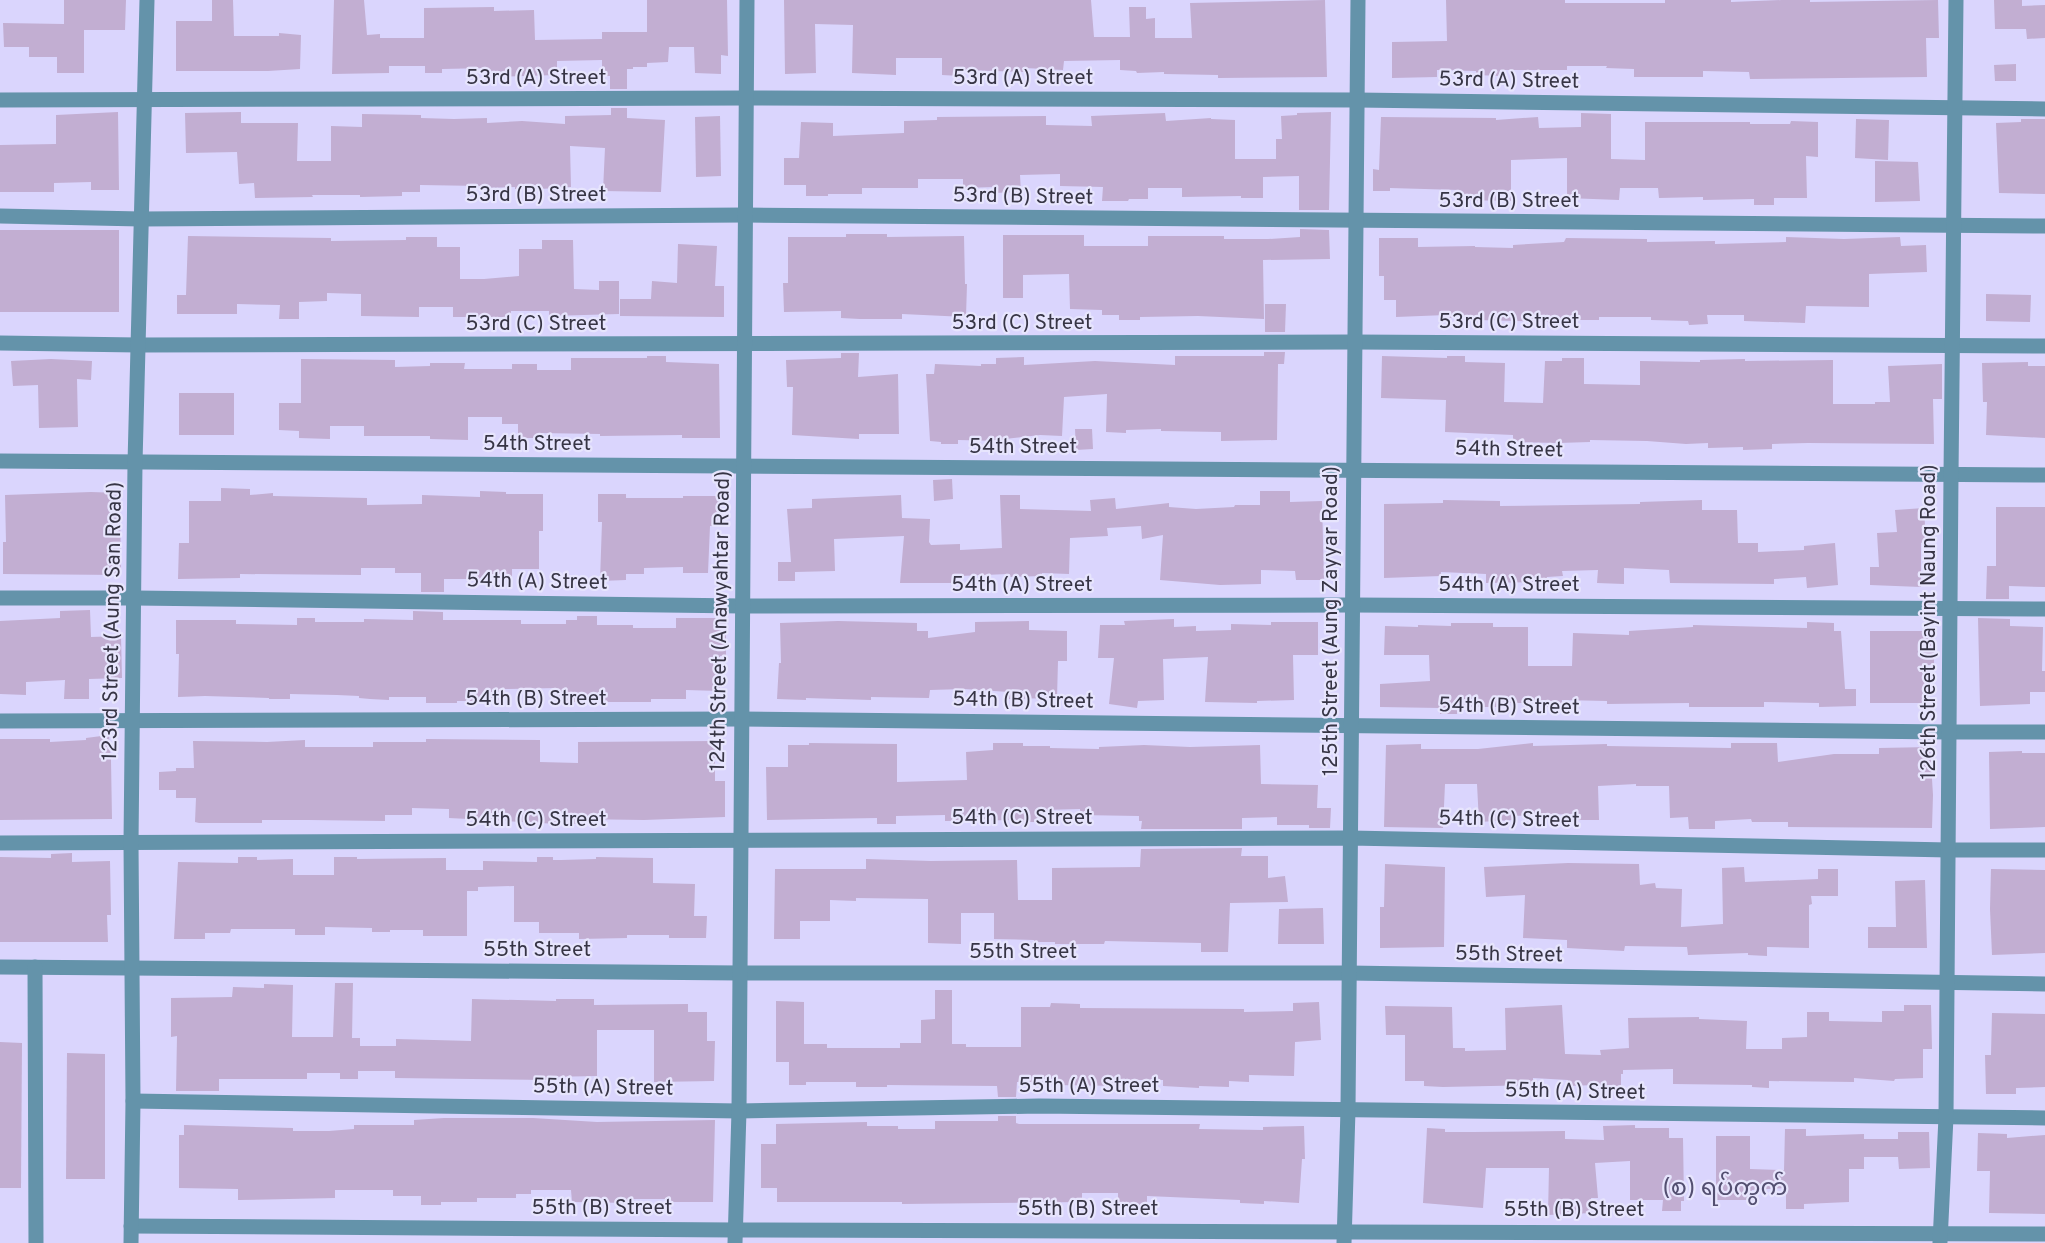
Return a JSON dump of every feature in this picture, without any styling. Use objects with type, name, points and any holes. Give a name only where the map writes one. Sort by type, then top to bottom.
[{"type":"street","name":"123rd Street (Aung San Road)","points":[[130,1243],[133,1101],[131,843],[135,463],[147,0]]},
{"type":"street","name":"124th Street (Anawyahtar Road)","points":[[735,1236],[739,1111],[747,0]]},
{"type":"street","name":"125th Street (Aung Zayyar Road)","points":[[1344,1237],[1348,1110],[1358,0]]},
{"type":"street","name":"126th Street (Bayint Naung Road)","points":[[1939,1238],[1946,1117],[1948,983],[1956,0]]},
{"type":"street","name":"53rd (A) Street","points":[[0,100],[747,98],[1357,100],[2045,109]]},
{"type":"street","name":"53rd (B) Street","points":[[0,216],[141,219],[746,215],[2045,226]]},
{"type":"street","name":"53rd (C) Street","points":[[0,343],[745,345],[1354,342],[2045,346]]},
{"type":"street","name":"54th Street","points":[[0,461],[2045,475]]},
{"type":"street","name":"54th (A) Street","points":[[0,598],[742,606],[1352,605],[2045,609]]},
{"type":"street","name":"54th (B) Street","points":[[0,721],[741,719],[2045,732]]},
{"type":"street","name":"54th (C) Street","points":[[0,843],[1350,838],[2045,850]]},
{"type":"street","name":"55th Street","points":[[0,967],[740,973],[1348,973],[2045,984]]},
{"type":"street","points":[[27,1243],[36,1243],[35,967]]},
{"type":"street","name":"55th (A) Street","points":[[133,1101],[739,1111],[1039,1106],[2045,1118]]},
{"type":"street","name":"55th (B) Street","points":[[131,1226],[735,1236],[1939,1238],[2045,1234]]},
{"type":"building","points":[[64,0],[126,0],[125,30],[84,30],[84,73],[57,73],[57,57],[29,57],[29,47],[4,47],[3,23],[64,24]]},
{"type":"building","points":[[212,0],[233,0],[234,36],[279,36],[279,33],[301,35],[300,69],[176,71],[176,21],[212,21]]},
{"type":"building","points":[[334,0],[364,0],[367,35],[380,34],[380,38],[424,38],[424,8],[494,7],[494,11],[534,10],[535,40],[602,39],[602,32],[647,32],[647,0],[727,0],[728,56],[721,55],[721,74],[695,73],[694,47],[669,47],[668,62],[647,63],[647,67],[627,69],[627,89],[610,89],[610,76],[602,76],[602,60],[557,61],[557,75],[489,77],[489,68],[442,69],[442,73],[425,73],[425,66],[389,66],[389,73],[332,74]]},
{"type":"building","points":[[784,0],[1091,0],[1094,37],[1130,37],[1129,7],[1146,7],[1146,19],[1155,18],[1155,38],[1192,38],[1190,3],[1325,0],[1327,77],[1218,78],[1218,75],[1137,73],[1120,70],[1120,60],[1064,61],[1063,70],[1025,68],[1025,72],[960,70],[960,76],[942,75],[942,58],[896,58],[896,75],[852,73],[853,25],[815,24],[816,73],[785,74]]},
{"type":"building","points":[[1446,0],[1665,3],[1665,0],[1731,0],[1731,2],[1810,0],[1810,2],[1938,0],[1939,38],[1926,38],[1927,77],[1750,79],[1749,72],[1703,71],[1703,77],[1634,77],[1634,69],[1567,66],[1567,70],[1500,70],[1500,76],[1476,75],[1476,71],[1437,70],[1437,77],[1392,78],[1392,42],[1447,41]]},
{"type":"building","points":[[1994,0],[2022,0],[2022,6],[2045,5],[2045,38],[2027,39],[2026,29],[1995,29]]},
{"type":"building","points":[[2016,64],[2016,81],[1995,81],[1994,65]]},
{"type":"building","points":[[611,108],[627,108],[627,118],[665,120],[661,192],[603,191],[605,148],[570,146],[571,187],[515,189],[515,187],[420,185],[420,192],[402,192],[402,196],[360,197],[360,195],[312,195],[313,197],[255,198],[254,183],[239,184],[237,152],[186,153],[185,113],[241,112],[241,123],[298,123],[297,161],[331,161],[331,126],[362,127],[362,114],[421,115],[421,118],[487,118],[487,123],[522,121],[565,124],[565,116],[611,115]]},
{"type":"building","points":[[118,112],[119,190],[91,190],[91,182],[54,183],[54,192],[0,192],[0,145],[56,144],[56,115]]},
{"type":"building","points":[[1331,112],[1329,210],[1299,210],[1299,176],[1263,177],[1263,198],[1182,197],[1182,188],[1148,188],[1148,199],[1129,199],[1128,201],[1102,201],[1103,187],[1060,186],[1060,174],[1020,175],[1021,192],[994,193],[994,187],[963,188],[963,179],[918,179],[918,188],[862,188],[862,194],[828,194],[828,196],[806,196],[806,185],[784,185],[784,158],[799,158],[801,122],[833,123],[833,136],[904,133],[904,121],[937,120],[937,117],[1046,116],[1046,125],[1092,126],[1091,116],[1165,113],[1166,121],[1211,118],[1235,120],[1235,159],[1276,159],[1276,139],[1282,139],[1281,116]]},
{"type":"building","points":[[1581,113],[1611,114],[1611,159],[1645,160],[1645,122],[1790,124],[1791,121],[1818,122],[1818,157],[1806,156],[1807,198],[1774,198],[1774,205],[1754,205],[1754,199],[1659,198],[1658,188],[1620,188],[1619,200],[1567,198],[1567,158],[1511,160],[1511,201],[1459,200],[1459,190],[1390,188],[1390,191],[1373,191],[1373,169],[1379,170],[1381,117],[1496,118],[1496,120],[1538,117],[1539,128],[1581,127]]},
{"type":"building","points":[[720,116],[721,176],[696,177],[695,117]]},
{"type":"building","points":[[1856,119],[1889,120],[1888,160],[1855,158]]},
{"type":"building","points":[[2021,119],[2045,119],[2045,194],[1999,193],[1996,123],[2021,122]]},
{"type":"building","points":[[1875,161],[1918,162],[1920,201],[1875,202]]},
{"type":"building","points":[[1300,229],[1329,230],[1330,259],[1263,260],[1264,319],[1198,316],[1140,317],[1140,320],[1119,320],[1119,315],[1102,315],[1102,310],[1070,309],[1069,274],[1023,275],[1023,298],[1003,298],[1003,235],[1084,235],[1084,246],[1148,246],[1148,236],[1224,236],[1224,239],[1268,239],[1300,237]]},
{"type":"building","points":[[0,230],[119,230],[119,312],[0,312]]},
{"type":"building","points":[[846,234],[887,234],[887,237],[964,236],[965,284],[967,284],[966,317],[902,314],[902,319],[860,319],[841,318],[841,311],[784,312],[783,283],[788,283],[788,237],[846,237]]},
{"type":"building","points":[[188,236],[331,238],[331,241],[406,240],[406,237],[437,237],[437,247],[460,247],[460,279],[519,276],[519,249],[542,249],[542,240],[573,240],[574,289],[599,290],[599,281],[619,281],[619,314],[549,316],[549,311],[511,311],[511,317],[453,317],[453,307],[419,307],[419,317],[361,316],[361,294],[327,293],[327,301],[299,302],[299,319],[279,319],[280,305],[237,304],[237,314],[177,314],[177,295],[186,295]]},
{"type":"building","points":[[1786,237],[1844,239],[1900,237],[1901,246],[1926,245],[1927,272],[1869,274],[1869,307],[1806,306],[1805,323],[1744,321],[1744,315],[1707,315],[1708,324],[1689,325],[1688,321],[1651,320],[1651,317],[1599,317],[1599,320],[1549,320],[1549,322],[1477,320],[1477,317],[1446,318],[1446,315],[1396,317],[1396,300],[1384,300],[1384,276],[1379,276],[1379,238],[1418,238],[1418,247],[1513,248],[1513,245],[1564,242],[1566,238],[1647,239],[1647,242],[1715,241],[1715,244],[1786,242]]},
{"type":"building","points":[[678,244],[717,246],[715,286],[724,286],[724,317],[620,316],[620,299],[651,299],[652,281],[677,283]]},
{"type":"building","points":[[1986,294],[2031,295],[2030,322],[1986,321]]},
{"type":"building","points":[[1265,304],[1286,304],[1285,332],[1265,332]]},
{"type":"building","points":[[1264,352],[1285,352],[1284,364],[1278,364],[1277,440],[1221,441],[1221,432],[1161,431],[1161,429],[1126,430],[1126,433],[1106,432],[1107,394],[1064,397],[1062,436],[1040,435],[1005,439],[1004,441],[958,440],[958,444],[941,444],[941,442],[930,441],[926,374],[934,374],[935,364],[981,366],[981,364],[996,364],[996,358],[1024,357],[1024,365],[1095,361],[1175,365],[1175,356],[1264,356]]},
{"type":"building","points":[[841,353],[859,353],[858,377],[898,374],[899,434],[859,434],[859,439],[792,435],[793,387],[787,387],[786,360],[841,358]]},
{"type":"building","points":[[647,356],[666,356],[666,362],[719,364],[720,438],[682,438],[682,435],[600,436],[600,434],[538,433],[538,438],[518,438],[518,424],[502,424],[502,417],[468,417],[468,440],[430,439],[430,436],[364,436],[364,426],[330,426],[330,439],[299,438],[299,431],[279,430],[279,403],[301,403],[301,359],[395,360],[395,367],[430,366],[430,363],[465,363],[464,369],[512,369],[512,364],[537,364],[537,370],[571,370],[571,358],[647,358]]},
{"type":"building","points":[[1382,356],[1447,358],[1447,356],[1465,356],[1465,362],[1505,363],[1504,402],[1543,403],[1545,361],[1562,361],[1562,358],[1584,358],[1584,384],[1640,385],[1640,361],[1833,360],[1833,404],[1890,402],[1888,366],[1942,364],[1942,399],[1933,399],[1934,444],[1772,444],[1772,449],[1743,450],[1743,447],[1708,448],[1708,443],[1590,440],[1590,442],[1558,443],[1513,442],[1513,435],[1445,432],[1446,400],[1381,398]]},
{"type":"building","points":[[51,359],[92,361],[91,380],[77,379],[78,427],[39,428],[38,385],[13,386],[11,361]]},
{"type":"building","points":[[2028,362],[2028,366],[2045,366],[2045,438],[1986,435],[1987,402],[1983,402],[1982,363]]},
{"type":"building","points":[[179,393],[234,393],[234,435],[179,435]]},
{"type":"building","points":[[1075,429],[1092,429],[1093,449],[1076,450]]},
{"type":"building","points":[[952,479],[953,499],[934,501],[933,480]]},
{"type":"building","points":[[221,488],[250,489],[250,495],[273,493],[273,496],[367,498],[367,505],[422,504],[422,495],[480,497],[480,491],[543,494],[543,531],[539,531],[539,569],[512,569],[512,579],[444,579],[444,592],[421,592],[421,573],[395,573],[395,568],[361,568],[361,575],[240,574],[240,578],[178,579],[179,543],[189,543],[189,501],[221,501]]},
{"type":"building","points":[[1260,491],[1290,491],[1290,502],[1322,501],[1324,580],[1296,580],[1295,571],[1261,570],[1261,584],[1220,585],[1160,580],[1163,535],[1142,539],[1141,526],[1107,528],[1108,536],[1070,538],[1069,574],[1042,573],[1042,576],[1008,577],[1008,574],[960,576],[960,583],[900,583],[904,536],[834,539],[835,571],[795,572],[795,581],[778,581],[778,562],[791,562],[787,509],[812,508],[812,499],[901,495],[902,518],[930,519],[929,542],[931,545],[960,544],[960,550],[1002,548],[1000,495],[1020,495],[1020,509],[1091,511],[1090,500],[1115,498],[1116,509],[1169,503],[1169,507],[1196,509],[1260,505]]},
{"type":"building","points":[[120,493],[121,575],[3,574],[3,542],[6,542],[5,495]]},
{"type":"building","points":[[598,494],[626,494],[626,498],[722,496],[722,526],[710,526],[708,573],[683,573],[683,567],[644,568],[644,574],[626,574],[626,580],[600,581],[602,522],[598,522]]},
{"type":"building","points":[[1443,500],[1500,501],[1500,506],[1640,504],[1640,502],[1702,500],[1702,510],[1737,510],[1738,543],[1758,543],[1758,552],[1804,550],[1804,546],[1835,543],[1838,585],[1807,588],[1806,577],[1774,579],[1774,584],[1670,583],[1669,570],[1624,568],[1624,584],[1597,583],[1598,570],[1562,571],[1563,576],[1547,577],[1547,582],[1486,583],[1486,574],[1441,572],[1441,576],[1384,578],[1384,504],[1443,503]]},
{"type":"building","points":[[1996,507],[2045,507],[2045,587],[2009,586],[2009,599],[1986,599],[1987,566],[1996,566]]},
{"type":"building","points":[[1924,508],[1926,543],[1921,543],[1921,587],[1870,585],[1870,567],[1879,567],[1877,533],[1897,532],[1895,510]]},
{"type":"building","points":[[90,610],[91,637],[121,636],[122,678],[89,679],[89,699],[64,699],[65,680],[26,682],[26,695],[0,694],[0,621],[60,618],[60,611]]},
{"type":"building","points":[[413,611],[443,612],[443,620],[521,620],[521,624],[566,624],[566,620],[577,620],[577,616],[597,616],[597,625],[633,625],[633,628],[676,628],[676,618],[726,618],[726,656],[720,656],[720,691],[686,690],[686,699],[651,699],[651,702],[557,702],[557,688],[505,689],[504,701],[457,701],[457,703],[426,703],[426,697],[389,697],[389,700],[337,695],[290,694],[290,699],[178,697],[179,654],[176,654],[176,620],[236,620],[236,624],[297,625],[297,618],[315,618],[315,622],[364,622],[364,619],[413,620]]},
{"type":"building","points":[[1978,618],[2010,619],[2010,626],[2043,627],[2042,671],[2045,671],[2045,692],[2030,692],[2030,704],[1980,706]]},
{"type":"building","points":[[1174,619],[1174,627],[1196,626],[1196,631],[1231,630],[1231,624],[1271,625],[1271,622],[1318,622],[1318,655],[1293,655],[1294,700],[1257,701],[1257,703],[1205,702],[1208,657],[1163,659],[1164,700],[1138,701],[1137,708],[1109,704],[1114,658],[1098,658],[1100,625],[1125,625],[1124,621]]},
{"type":"building","points":[[838,621],[917,623],[917,631],[928,631],[928,638],[975,632],[975,622],[1029,621],[1029,630],[1067,631],[1067,661],[1058,661],[1057,698],[1009,699],[1009,692],[964,689],[930,690],[929,698],[777,699],[779,663],[781,663],[780,623]]},
{"type":"building","points":[[1807,622],[1834,623],[1834,631],[1841,631],[1845,689],[1856,689],[1856,706],[1819,707],[1819,703],[1764,702],[1764,707],[1689,707],[1689,703],[1607,704],[1607,701],[1562,700],[1562,707],[1544,707],[1544,703],[1497,703],[1497,707],[1457,707],[1457,714],[1440,714],[1440,708],[1380,707],[1380,684],[1430,681],[1429,655],[1384,655],[1385,626],[1418,627],[1418,625],[1451,626],[1451,623],[1493,623],[1493,627],[1528,627],[1528,666],[1572,666],[1573,633],[1629,635],[1629,631],[1693,627],[1693,625],[1807,628]]},
{"type":"building","points":[[1870,631],[1934,631],[1934,665],[1925,665],[1924,703],[1870,703]]},
{"type":"building","points":[[109,735],[112,819],[0,820],[0,739],[50,739],[50,742],[86,740],[86,738]]},
{"type":"building","points":[[426,739],[540,740],[540,762],[578,763],[578,742],[715,741],[715,781],[725,781],[725,817],[644,820],[576,819],[576,824],[558,824],[449,818],[449,809],[412,808],[412,815],[385,815],[385,821],[262,820],[262,823],[199,823],[195,822],[196,798],[176,798],[176,790],[159,790],[159,772],[176,771],[176,768],[194,768],[193,741],[305,740],[305,747],[373,747],[373,742],[426,742]]},
{"type":"building","points":[[809,743],[897,744],[897,782],[967,780],[966,752],[993,750],[993,743],[1099,749],[1099,747],[1144,745],[1190,747],[1260,745],[1261,784],[1318,785],[1317,808],[1331,808],[1330,828],[1309,828],[1309,825],[1277,825],[1277,817],[1242,818],[1242,829],[1141,829],[1142,821],[1139,821],[1139,816],[1080,815],[1080,809],[1043,810],[1044,822],[945,821],[945,815],[896,816],[896,824],[877,824],[877,818],[767,820],[766,767],[788,767],[788,745],[809,745]]},
{"type":"building","points":[[1533,743],[1533,746],[1607,744],[1607,746],[1731,748],[1731,743],[1777,743],[1778,762],[1834,754],[1879,754],[1879,748],[1930,747],[1933,795],[1932,828],[1788,827],[1788,822],[1752,822],[1751,819],[1715,821],[1715,829],[1689,829],[1688,817],[1670,818],[1669,786],[1636,786],[1636,784],[1598,786],[1599,820],[1571,820],[1571,814],[1513,816],[1513,820],[1479,822],[1477,784],[1445,784],[1443,828],[1384,827],[1386,745],[1421,744],[1421,749],[1478,749]]},
{"type":"building","points":[[2022,751],[2022,753],[2045,753],[2045,827],[1990,829],[1989,752]]},
{"type":"building","points":[[1242,848],[1241,856],[1268,856],[1268,878],[1285,876],[1288,902],[1230,903],[1228,952],[1201,952],[1201,943],[1105,941],[1104,944],[1055,944],[1055,942],[1034,942],[1034,940],[994,939],[994,913],[961,913],[961,944],[928,943],[928,899],[830,900],[830,921],[800,921],[800,939],[774,939],[775,869],[866,869],[866,859],[1017,860],[1018,900],[1052,900],[1052,868],[1140,867],[1141,849]]},
{"type":"building","points":[[72,853],[72,862],[110,861],[111,915],[107,915],[108,942],[0,942],[0,857],[51,858],[51,854]]},
{"type":"building","points":[[238,857],[257,857],[257,860],[293,859],[293,875],[334,875],[334,857],[446,858],[446,870],[483,870],[483,861],[537,862],[537,857],[553,857],[553,860],[596,859],[596,857],[653,858],[653,883],[695,884],[694,916],[707,916],[706,938],[627,935],[627,938],[579,939],[579,933],[539,933],[539,922],[514,922],[514,886],[478,887],[478,891],[467,891],[467,936],[423,936],[423,930],[372,932],[372,928],[325,927],[325,935],[295,935],[295,929],[231,929],[230,933],[205,933],[205,939],[174,939],[178,862],[238,863]]},
{"type":"building","points":[[1568,863],[1639,864],[1640,885],[1655,883],[1656,888],[1682,889],[1681,927],[1723,924],[1722,868],[1744,867],[1745,882],[1818,879],[1818,869],[1838,869],[1838,896],[1811,896],[1809,948],[1767,947],[1767,956],[1748,955],[1748,953],[1688,955],[1687,947],[1625,946],[1624,951],[1567,948],[1567,940],[1523,938],[1525,895],[1486,897],[1484,867]]},
{"type":"building","points":[[1385,864],[1445,867],[1444,947],[1380,948],[1380,907],[1384,907]]},
{"type":"building","points":[[1991,869],[2045,870],[2045,953],[1992,955]]},
{"type":"building","points":[[1925,880],[1927,948],[1868,948],[1868,927],[1896,927],[1895,881]]},
{"type":"building","points":[[1323,908],[1324,944],[1278,944],[1279,909]]},
{"type":"building","points":[[335,983],[353,983],[352,1038],[360,1038],[360,1046],[396,1046],[396,1039],[471,1041],[472,999],[556,1001],[556,999],[594,999],[594,1005],[688,1004],[688,1012],[707,1012],[707,1041],[715,1041],[714,1081],[654,1082],[654,1030],[597,1030],[597,1076],[547,1077],[547,1080],[395,1078],[395,1071],[358,1071],[358,1079],[340,1079],[340,1073],[307,1073],[307,1079],[219,1079],[219,1091],[176,1091],[177,1036],[171,1037],[171,998],[232,997],[233,987],[264,988],[264,984],[293,985],[292,1037],[333,1037]]},
{"type":"building","points":[[935,990],[952,990],[952,1044],[966,1044],[966,1047],[1021,1047],[1021,1007],[1050,1007],[1051,1003],[1080,1004],[1080,1008],[1244,1009],[1244,1012],[1293,1011],[1293,1003],[1319,1002],[1321,1040],[1295,1042],[1294,1076],[1249,1075],[1249,1082],[1229,1081],[1229,1087],[1199,1086],[1199,1088],[1163,1086],[1163,1080],[1126,1080],[1126,1086],[1017,1082],[1016,1097],[998,1097],[997,1086],[856,1087],[856,1082],[806,1082],[806,1085],[789,1085],[789,1062],[776,1062],[776,1001],[804,1002],[804,1044],[827,1044],[827,1048],[900,1048],[900,1043],[921,1043],[921,1020],[935,1019]]},
{"type":"building","points":[[1562,1005],[1565,1054],[1601,1055],[1600,1050],[1629,1048],[1628,1018],[1699,1017],[1699,1019],[1747,1021],[1746,1049],[1782,1049],[1782,1038],[1807,1037],[1807,1012],[1829,1012],[1829,1021],[1882,1022],[1882,1011],[1904,1011],[1904,1005],[1931,1005],[1932,1049],[1923,1049],[1923,1078],[1895,1079],[1894,1081],[1854,1078],[1854,1082],[1769,1081],[1769,1088],[1752,1087],[1752,1085],[1673,1084],[1673,1069],[1623,1070],[1621,1089],[1596,1091],[1596,1085],[1568,1086],[1568,1080],[1533,1078],[1533,1085],[1443,1087],[1424,1086],[1424,1081],[1405,1081],[1405,1035],[1386,1035],[1385,1006],[1452,1007],[1453,1048],[1465,1048],[1465,1051],[1506,1050],[1505,1008]]},
{"type":"building","points":[[1992,1013],[2045,1014],[2045,1087],[2016,1088],[2016,1094],[1986,1094],[1985,1055],[1991,1055]]},
{"type":"building","points":[[0,1042],[22,1043],[21,1188],[0,1188]]},
{"type":"building","points":[[67,1053],[105,1054],[105,1179],[66,1179]]},
{"type":"building","points":[[998,1116],[1016,1116],[1016,1123],[1019,1124],[1200,1124],[1199,1129],[1263,1130],[1263,1127],[1304,1126],[1305,1159],[1302,1159],[1299,1203],[1264,1201],[1264,1204],[1240,1203],[1240,1200],[1147,1196],[1147,1205],[1118,1205],[1118,1193],[1082,1193],[1082,1202],[902,1204],[902,1202],[777,1202],[777,1188],[761,1188],[761,1144],[776,1144],[776,1124],[867,1122],[867,1126],[935,1129],[935,1121],[998,1121]]},
{"type":"building","points":[[533,1118],[597,1122],[715,1120],[713,1202],[629,1199],[629,1203],[572,1202],[571,1190],[531,1190],[531,1194],[516,1194],[516,1198],[477,1198],[477,1202],[441,1202],[441,1205],[421,1205],[421,1196],[393,1196],[393,1190],[335,1190],[335,1198],[238,1200],[238,1189],[179,1188],[179,1135],[184,1135],[184,1125],[329,1131],[354,1129],[354,1125],[414,1125],[414,1120]]},
{"type":"building","points":[[1635,1125],[1635,1128],[1669,1128],[1669,1138],[1683,1138],[1684,1201],[1681,1201],[1681,1211],[1662,1211],[1663,1200],[1630,1200],[1630,1161],[1595,1163],[1598,1198],[1591,1198],[1592,1213],[1548,1215],[1549,1168],[1486,1168],[1483,1208],[1423,1203],[1427,1128],[1445,1129],[1445,1132],[1565,1131],[1565,1139],[1604,1140],[1603,1126]]},
{"type":"building","points":[[1785,1129],[1806,1129],[1806,1136],[1864,1134],[1864,1139],[1898,1139],[1898,1132],[1929,1132],[1930,1168],[1899,1169],[1898,1157],[1864,1157],[1864,1169],[1849,1169],[1849,1202],[1804,1204],[1804,1209],[1786,1209],[1786,1188],[1752,1190],[1750,1200],[1716,1200],[1716,1136],[1750,1136],[1750,1169],[1784,1170]]},
{"type":"building","points":[[1978,1133],[2007,1134],[2007,1138],[2045,1135],[2045,1214],[1989,1213],[1990,1171],[1977,1171]]},
{"type":"district","name":"(စ) ရပ်ကွက်","points":[[1725,1189]]}]
